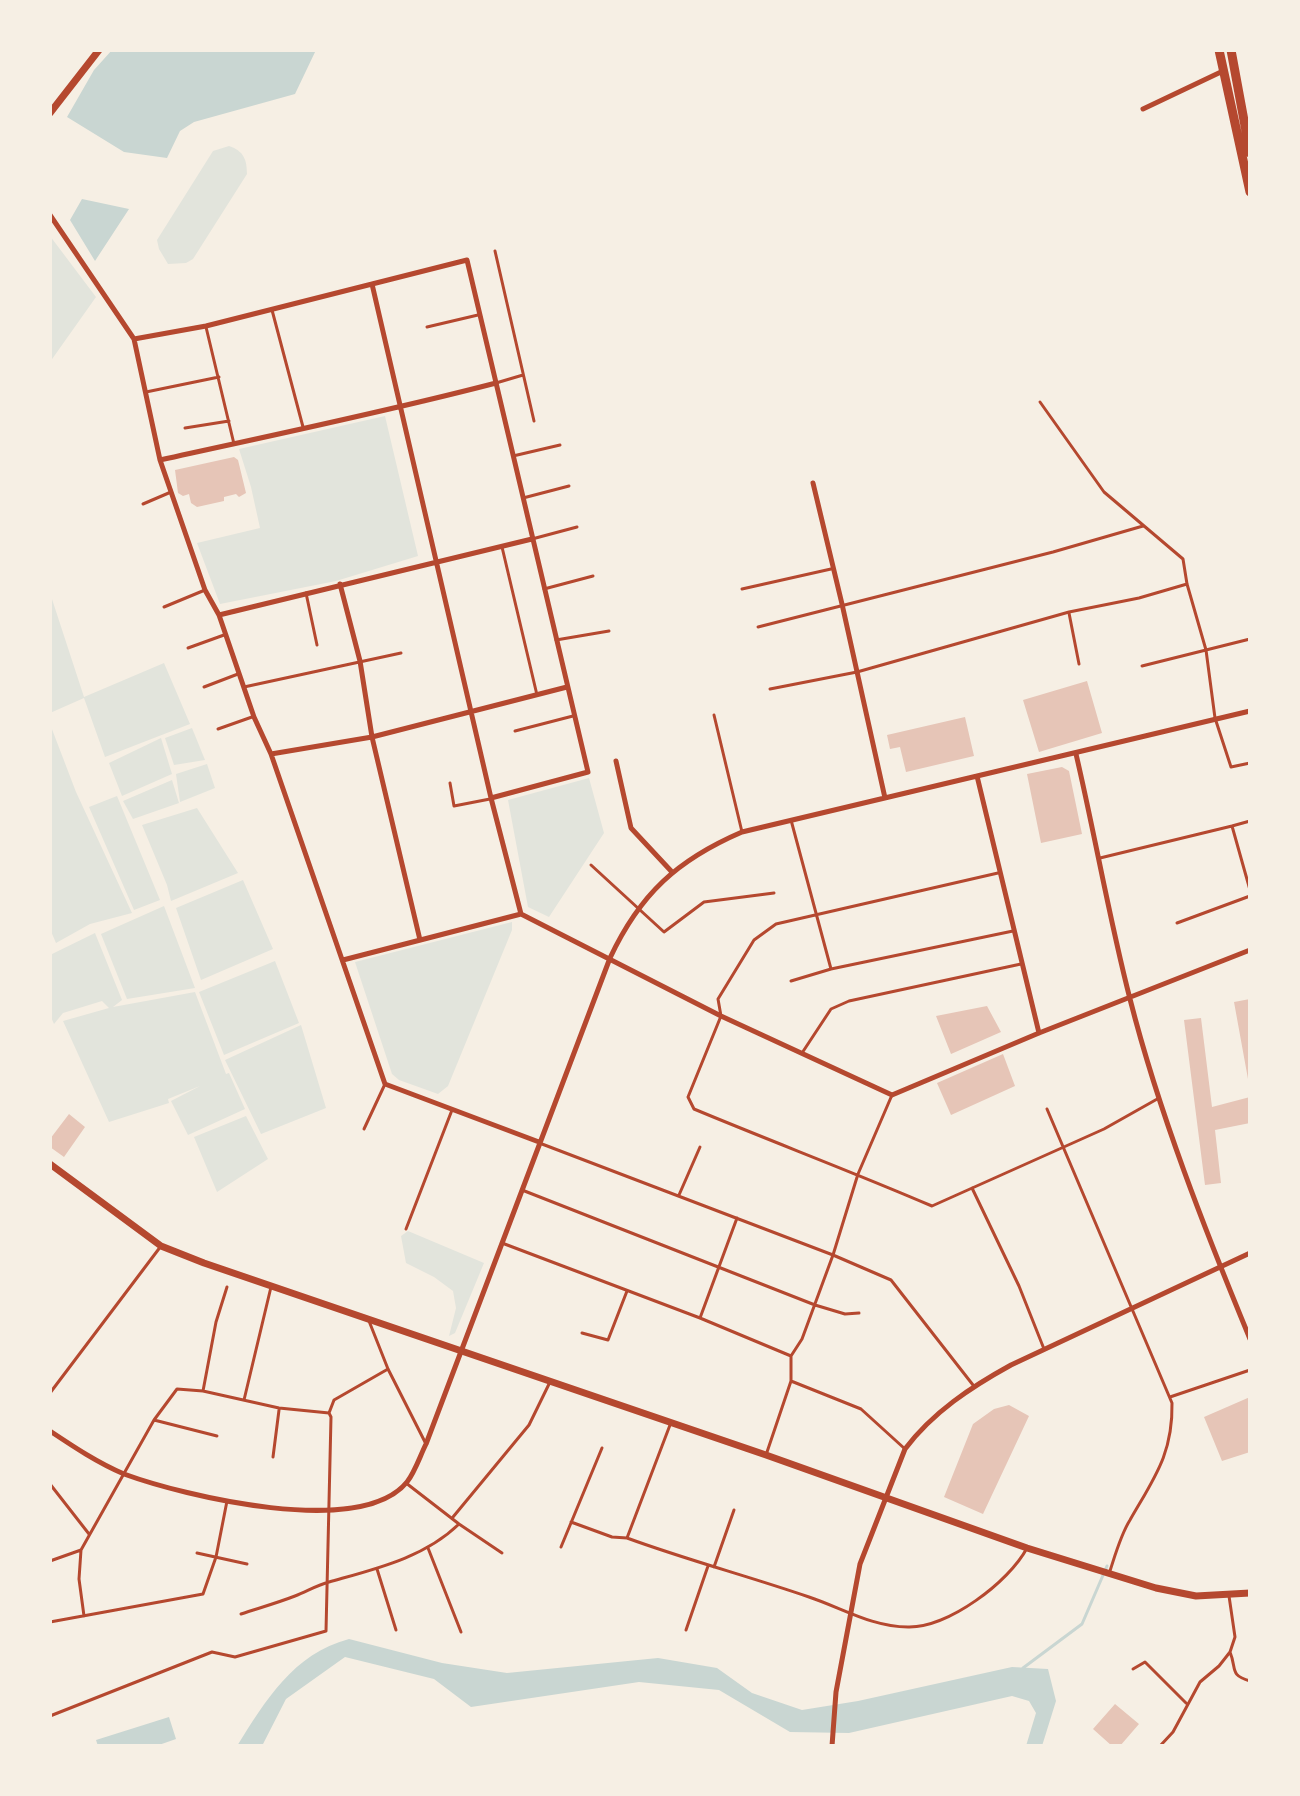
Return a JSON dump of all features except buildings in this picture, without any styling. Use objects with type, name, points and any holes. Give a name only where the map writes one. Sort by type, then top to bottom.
[{"type":"main road","points":[[1219,50],[1250,192]]},
{"type":"main road","points":[[1231,50],[1250,153]]},
{"type":"street","points":[[50,113],[99,50]]},
{"type":"street","points":[[1143,109],[1224,71]]},
{"type":"street","points":[[50,215],[134,339],[160,460],[205,590],[219,615],[254,717],[271,754],[385,1084],[539,1142]]},
{"type":"street","points":[[134,339],[206,326],[467,260],[588,772],[491,798]]},
{"type":"street","points":[[372,284],[491,798],[521,914]]},
{"type":"street","points":[[160,460],[400,408],[496,383]]},
{"type":"street","points":[[813,483],[885,798]]},
{"type":"street","points":[[219,615],[532,539]]},
{"type":"street","points":[[340,584],[360,661],[372,737],[420,940]]},
{"type":"street","points":[[271,754],[372,737],[567,687]]},
{"type":"street","points":[[50,1431],[99,1462],[126,1474],[227,1500],[330,1511],[371,1505],[406,1483],[426,1444],[610,958],[638,906],[672,872],[704,850],[742,832],[1250,711]]},
{"type":"street","points":[[1076,754],[1129,997],[1160,1097],[1220,1267],[1250,1339]]},
{"type":"street","points":[[616,761],[631,828],[672,872]]},
{"type":"street","points":[[977,776],[1039,1033]]},
{"type":"street","points":[[343,960],[521,914],[721,1016],[892,1095],[1250,950]]},
{"type":"street","points":[[51,1165],[161,1246],[272,1286],[1027,1548],[1156,1588],[1196,1596],[1250,1593]]},
{"type":"street","points":[[832,1746],[836,1692],[862,1556],[905,1449],[916,1435],[973,1385],[1250,1253]]},
{"type":"lane","points":[[495,251],[534,421]]},
{"type":"lane","points":[[272,309],[303,427]]},
{"type":"lane","points":[[427,327],[481,314]]},
{"type":"lane","points":[[206,326],[234,444]]},
{"type":"lane","points":[[496,383],[523,375]]},
{"type":"lane","points":[[146,392],[219,377]]},
{"type":"lane","points":[[1040,402],[1104,492],[1183,559],[1206,650],[1215,718],[1231,767],[1250,763]]},
{"type":"lane","points":[[185,428],[229,421]]},
{"type":"lane","points":[[513,456],[560,445]]},
{"type":"lane","points":[[523,498],[569,486]]},
{"type":"lane","points":[[143,504],[171,492]]},
{"type":"lane","points":[[758,627],[1143,526]]},
{"type":"lane","points":[[532,539],[577,527]]},
{"type":"lane","points":[[502,547],[537,695]]},
{"type":"lane","points":[[742,589],[834,568]]},
{"type":"lane","points":[[544,589],[593,576]]},
{"type":"lane","points":[[770,689],[857,672],[1069,612],[1139,598],[1187,584]]},
{"type":"lane","points":[[164,607],[205,590]]},
{"type":"lane","points":[[306,593],[317,645]]},
{"type":"lane","points":[[1069,612],[1079,664]]},
{"type":"lane","points":[[556,640],[609,631]]},
{"type":"lane","points":[[188,648],[224,635]]},
{"type":"lane","points":[[1142,666],[1250,639]]},
{"type":"lane","points":[[244,687],[401,653]]},
{"type":"lane","points":[[204,687],[238,674]]},
{"type":"lane","points":[[714,715],[742,832]]},
{"type":"lane","points":[[515,731],[574,716]]},
{"type":"lane","points":[[218,729],[254,717]]},
{"type":"lane","points":[[450,783],[454,806],[491,798]]},
{"type":"lane","points":[[791,820],[831,969]]},
{"type":"lane","points":[[1100,858],[1250,821]]},
{"type":"lane","points":[[1232,826],[1250,890]]},
{"type":"lane","points":[[591,865],[664,932],[704,902],[774,893]]},
{"type":"lane","points":[[1002,872],[776,924],[754,940],[718,999],[721,1016],[688,1097],[694,1109],[932,1206],[1104,1129],[1160,1097]]},
{"type":"lane","points":[[1177,923],[1250,896]]},
{"type":"lane","points":[[791,981],[831,969],[1013,931]]},
{"type":"lane","points":[[801,1054],[831,1009],[849,1001],[1021,964]]},
{"type":"lane","points":[[364,1129],[385,1084]]},
{"type":"lane","points":[[766,1455],[791,1381],[791,1356],[802,1339],[858,1174],[892,1095]]},
{"type":"lane","points":[[1047,1109],[1170,1397],[1172,1421],[1163,1461],[1154,1482],[1126,1527],[1109,1573]]},
{"type":"lane","points":[[406,1229],[452,1110]]},
{"type":"lane","points":[[539,1142],[891,1280],[973,1385]]},
{"type":"lane","points":[[679,1195],[700,1147]]},
{"type":"lane","points":[[972,1188],[1019,1286],[1044,1349]]},
{"type":"lane","points":[[522,1189],[815,1305],[845,1314],[859,1313]]},
{"type":"lane","points":[[700,1318],[737,1218]]},
{"type":"lane","points":[[502,1243],[791,1356]]},
{"type":"lane","points":[[50,1393],[161,1246]]},
{"type":"lane","points":[[244,1400],[272,1286]]},
{"type":"lane","points":[[203,1391],[216,1322],[227,1287]]},
{"type":"lane","points":[[582,1333],[608,1340],[627,1291]]},
{"type":"lane","points":[[368,1319],[388,1369],[426,1444]]},
{"type":"lane","points":[[50,1716],[212,1652],[235,1657],[326,1631],[332,1466],[329,1413],[334,1400],[388,1369]]},
{"type":"lane","points":[[1170,1397],[1250,1370]]},
{"type":"lane","points":[[791,1381],[861,1409],[905,1449]]},
{"type":"lane","points":[[453,1517],[529,1425],[550,1382]]},
{"type":"lane","points":[[84,1616],[79,1579],[81,1550],[154,1420],[177,1389],[203,1391],[279,1408],[329,1413]]},
{"type":"lane","points":[[273,1457],[279,1408]]},
{"type":"lane","points":[[154,1420],[217,1436]]},
{"type":"lane","points":[[627,1538],[670,1424]]},
{"type":"lane","points":[[561,1547],[602,1448]]},
{"type":"lane","points":[[406,1483],[502,1553]]},
{"type":"lane","points":[[50,1484],[89,1534]]},
{"type":"lane","points":[[50,1622],[203,1594],[216,1557],[227,1500]]},
{"type":"lane","points":[[714,1567],[734,1510]]},
{"type":"lane","points":[[571,1522],[810,1597],[879,1624],[911,1628],[964,1608],[1016,1567],[1027,1548]]},
{"type":"lane","points":[[241,1614],[428,1548],[442,1541],[459,1524]]},
{"type":"lane","points":[[428,1548],[461,1632]]},
{"type":"lane","points":[[50,1561],[81,1550]]},
{"type":"lane","points":[[197,1553],[247,1564]]},
{"type":"lane","points":[[686,1630],[708,1566]]},
{"type":"lane","points":[[377,1568],[396,1630]]},
{"type":"lane","points":[[1160,1746],[1173,1732],[1200,1682],[1230,1652],[1235,1637],[1229,1596]]},
{"type":"lane","points":[[1230,1652],[1233,1671],[1238,1678],[1250,1681]]},
{"type":"lane","points":[[1133,1669],[1145,1662],[1187,1704]]},
{"type":"lane","points":[[977,1746],[996,1746]]},
{"type":"shaded area","points":[[112,50],[316,50],[295,94],[194,122],[180,131],[167,158],[124,152],[67,117],[94,70]]},
{"type":"shaded area","points":[[229,146],[244,157],[247,174],[193,259],[186,263],[168,264],[157,240],[213,151]]},
{"type":"shaded area","points":[[82,199],[129,209],[95,261],[70,220]]},
{"type":"shaded area","points":[[50,236],[96,297],[50,362]]},
{"type":"shaded area","points":[[385,416],[418,556],[336,581],[220,604],[197,543],[260,528],[239,449]]},
{"type":"shaded area","points":[[50,593],[84,697],[164,663],[190,724],[105,757],[84,698],[50,713]]},
{"type":"shaded area","points":[[50,724],[76,792],[132,913],[90,924],[56,943],[50,929]]},
{"type":"shaded area","points":[[192,728],[205,760],[174,765],[165,738]]},
{"type":"shaded area","points":[[161,738],[172,774],[122,796],[109,763]]},
{"type":"shaded area","points":[[207,764],[215,788],[180,802],[176,774]]},
{"type":"shaded area","points":[[589,778],[604,833],[549,917],[528,907],[508,800]]},
{"type":"shaded area","points":[[172,780],[179,803],[133,819],[123,801]]},
{"type":"shaded area","points":[[117,796],[160,900],[134,910],[89,807]]},
{"type":"shaded area","points":[[197,808],[238,873],[171,901],[142,825]]},
{"type":"shaded area","points":[[243,880],[273,949],[201,980],[176,908]]},
{"type":"shaded area","points":[[164,906],[195,988],[127,999],[101,934]]},
{"type":"shaded area","points":[[512,922],[512,930],[448,1086],[438,1094],[399,1080],[392,1074],[355,962]]},
{"type":"shaded area","points":[[95,933],[122,1000],[113,1007],[195,992],[226,1074],[229,1073],[245,1109],[188,1135],[171,1101],[200,1086],[168,1099],[169,1103],[109,1122],[63,1021],[109,1008],[102,1001],[63,1013],[54,1024],[50,1015],[50,955]]},
{"type":"shaded area","points":[[275,961],[299,1023],[224,1055],[199,992]]},
{"type":"shaded area","points":[[301,1025],[326,1108],[261,1134],[225,1060]]},
{"type":"shaded area","points":[[246,1116],[268,1159],[217,1192],[194,1137]]},
{"type":"shaded area","points":[[408,1231],[484,1263],[455,1333],[449,1336],[456,1308],[453,1291],[406,1263],[401,1236]]},
{"type":"shaded area","points":[[349,1639],[442,1663],[507,1673],[658,1658],[717,1668],[752,1693],[802,1710],[858,1701],[1012,1667],[1048,1669],[1056,1701],[1042,1746],[1026,1746],[1036,1713],[1029,1701],[1012,1696],[849,1733],[790,1732],[719,1690],[639,1682],[471,1707],[434,1679],[345,1657],[286,1699],[262,1746],[237,1746],[270,1696],[297,1667],[329,1646]]},
{"type":"shaded area","points":[[169,1717],[176,1739],[156,1746],[98,1746],[96,1740]]},
{"type":"waterway","points":[[1023,1668],[1082,1624],[1107,1566]]}]
